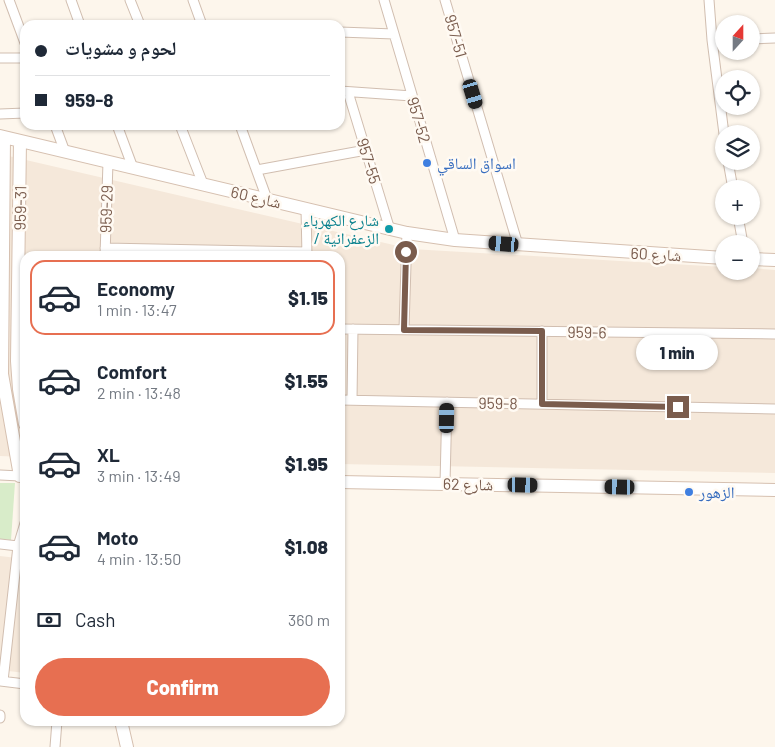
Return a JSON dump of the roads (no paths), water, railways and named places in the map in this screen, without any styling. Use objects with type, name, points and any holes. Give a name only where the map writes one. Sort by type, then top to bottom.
[{"type":"street","points":[[9,0],[20,30]]},
{"type":"street","points":[[71,0],[78,20]]},
{"type":"street","points":[[130,0],[138,20]]},
{"type":"street","points":[[193,0],[200,20]]},
{"type":"street","name":"957-52","points":[[384,0],[455,240]]},
{"type":"street","name":"957-51","points":[[446,0],[518,245]]},
{"type":"street","points":[[709,0],[723,125]]},
{"type":"street","points":[[345,32],[394,34]]},
{"type":"street","points":[[760,39],[775,38]]},
{"type":"street","points":[[0,58],[20,58]]},
{"type":"street","points":[[345,91],[412,96]]},
{"type":"street","name":"957-55","points":[[345,94],[366,150],[390,230]]},
{"type":"street","points":[[0,114],[20,114]]},
{"type":"street","points":[[57,130],[65,152]]},
{"type":"street","points":[[120,130],[133,168]]},
{"type":"street","points":[[182,130],[203,184]]},
{"type":"street","points":[[242,130],[266,199]]},
{"type":"street","name":"شارع 60","points":[[2,137],[407,233],[455,240],[518,245],[715,257]]},
{"type":"street","name":"959-31","points":[[2,137],[1,372],[20,467]]},
{"type":"street","name":"959-31","points":[[20,141],[17,361],[20,395]]},
{"type":"street","points":[[257,170],[366,150]]},
{"type":"street","name":"959-29","points":[[105,251],[108,162]]},
{"type":"street","points":[[306,209],[307,251]]},
{"type":"street","points":[[404,330],[407,233]]},
{"type":"street","points":[[760,259],[775,260]]},
{"type":"street","name":"959-6","points":[[345,329],[775,334]]},
{"type":"street","points":[[352,400],[353,329]]},
{"type":"street","points":[[542,331],[542,404]]},
{"type":"street","name":"959-8","points":[[345,400],[775,409]]},
{"type":"street","points":[[445,483],[447,402]]},
{"type":"street","points":[[0,475],[20,476]]},
{"type":"street","name":"شارع 62","points":[[345,482],[775,490]]},
{"type":"street","points":[[20,539],[4,630],[1,681],[20,683]]},
{"type":"street","points":[[0,544],[18,546]]},
{"type":"street","points":[[55,747],[57,726]]},
{"type":"street","points":[[122,726],[127,747]]},
{"type":"place","name":"اسواق الساقي","points":[[427,163]]},
{"type":"place","name":"شارع الكهرباء / الزعفرانية","points":[[389,229]]},
{"type":"place","name":"الزهور","points":[[689,492]]}]
